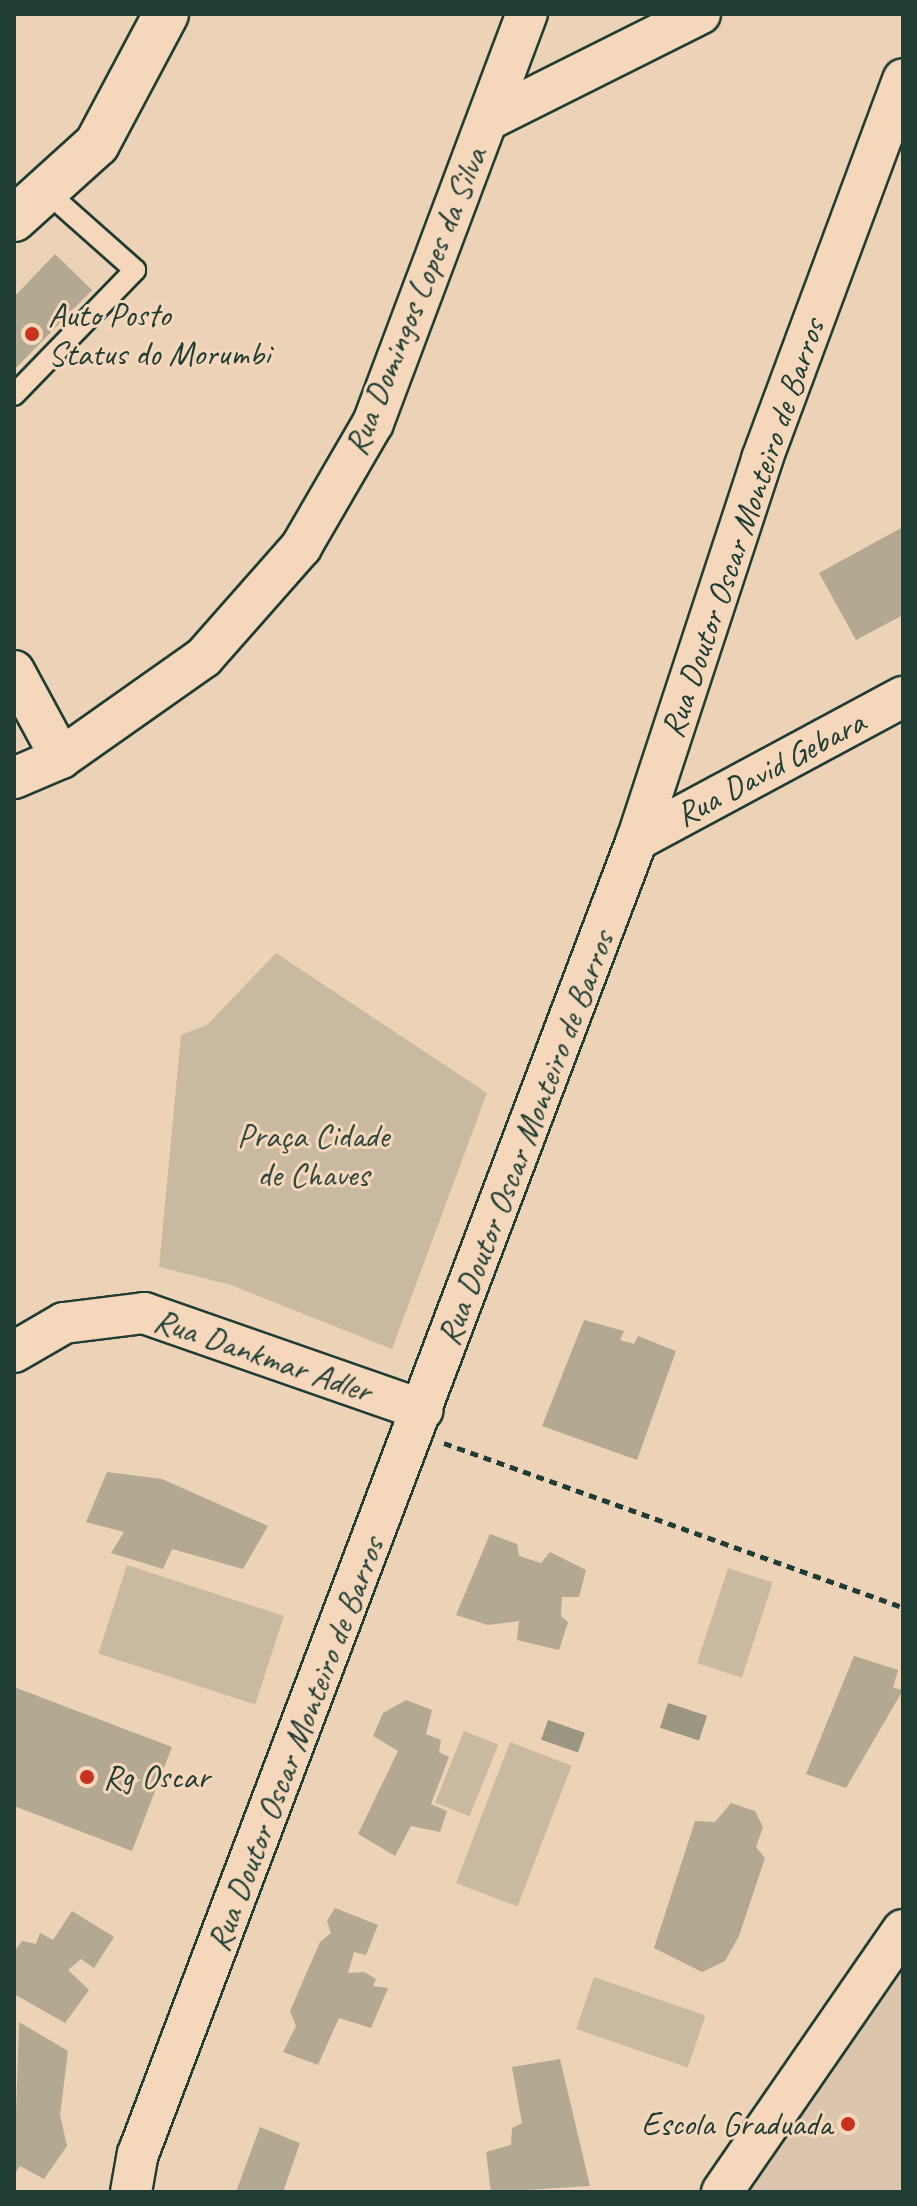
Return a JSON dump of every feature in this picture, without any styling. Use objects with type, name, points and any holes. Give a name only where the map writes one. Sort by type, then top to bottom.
[{"type":"street","points":[[30,206],[97,144],[166,14]]},
{"type":"street","name":"Rua Domingos Lopes da Silva","points":[[14,778],[61,758],[204,657],[301,547],[373,423],[527,14]]},
{"type":"street","points":[[488,120],[700,14]]},
{"type":"street","name":"Rua Doutor Oscar Monteiro de Barros","points":[[131,2192],[138,2154],[419,1421],[637,840],[762,459],[903,79]]},
{"type":"street","points":[[14,671],[61,758]]},
{"type":"street","name":"Rua David Gebara","points":[[637,840],[903,697]]},
{"type":"street","name":"Rua Dankmar Adler","points":[[14,1352],[64,1323],[144,1313],[419,1421]]},
{"type":"street","points":[[722,2192],[903,1930]]},
{"type":"lane","points":[[14,395],[135,270],[30,206]]},
{"type":"path","points":[[419,1421],[903,1607]]},
{"type":"shaded area","points":[[668,1703],[707,1716],[699,1740],[660,1728]]},
{"type":"shaded area","points":[[548,1720],[585,1733],[578,1753],[541,1740]]},
{"type":"shaded area","name":"Escola Graduada","points":[[903,1963],[903,2192],[748,2192],[838,2056]]},
{"type":"green space","name":"Praça Cidade de Chaves","points":[[276,953],[487,1093],[392,1349],[231,1285],[159,1267],[181,1035],[207,1025]]},
{"type":"green space","points":[[127,1565],[284,1616],[255,1704],[98,1653]]},
{"type":"green space","points":[[728,1568],[773,1583],[742,1678],[697,1663]]},
{"type":"green space","points":[[464,1731],[498,1745],[469,1816],[435,1802]]},
{"type":"green space","points":[[510,1742],[572,1766],[518,1907],[456,1883]]},
{"type":"green space","points":[[594,1977],[706,2015],[688,2067],[576,2029]]},
{"type":"building","name":"Auto Posto Status do Morumbi","points":[[55,254],[92,290],[14,370],[14,297]]},
{"type":"building","points":[[903,527],[903,615],[856,640],[819,573]]},
{"type":"building","points":[[584,1320],[624,1331],[620,1340],[634,1344],[638,1336],[676,1351],[637,1460],[542,1426]]},
{"type":"building","points":[[107,1472],[162,1479],[268,1526],[243,1569],[172,1549],[163,1569],[111,1553],[124,1532],[86,1522]]},
{"type":"building","points":[[490,1534],[517,1544],[519,1556],[541,1563],[550,1552],[586,1570],[579,1597],[562,1597],[561,1616],[568,1622],[559,1650],[517,1640],[519,1621],[488,1625],[456,1615]]},
{"type":"building","points":[[854,1656],[898,1670],[893,1688],[903,1690],[846,1788],[806,1774]]},
{"type":"building","name":"Rg Oscar","points":[[14,1687],[172,1747],[132,1851],[14,1806]]},
{"type":"building","points":[[406,1700],[432,1710],[426,1734],[441,1740],[439,1752],[449,1757],[431,1804],[447,1811],[440,1832],[411,1826],[395,1856],[358,1834],[398,1751],[373,1736],[383,1713]]},
{"type":"building","points":[[731,1803],[755,1811],[763,1827],[756,1847],[765,1858],[739,1936],[725,1961],[702,1972],[654,1948],[695,1821],[715,1822]]},
{"type":"building","points":[[335,1908],[378,1925],[366,1955],[354,1952],[348,1973],[364,1972],[376,1979],[373,1986],[388,1988],[371,2028],[339,2018],[318,2065],[283,2052],[296,2026],[290,2011],[320,1942],[331,1933],[327,1921]]},
{"type":"building","points":[[72,1911],[114,1937],[94,1968],[81,1959],[68,1970],[89,1990],[65,2023],[14,1994],[14,1952],[22,1941],[36,1944],[40,1933],[53,1940]]},
{"type":"building","points":[[19,2022],[68,2051],[60,2115],[67,2146],[44,2179],[20,2166],[14,2175]]},
{"type":"building","points":[[560,2059],[590,2186],[491,2192],[486,2152],[511,2145],[512,2128],[522,2123],[512,2067]]},
{"type":"building","points":[[260,2127],[300,2143],[283,2192],[236,2192]]},
{"type":"place","name":"Auto Posto Status do Morumbi","points":[[32,334]]},
{"type":"place","name":"Rg Oscar","points":[[87,1777]]},
{"type":"place","name":"Escola Graduada","points":[[848,2124]]}]
